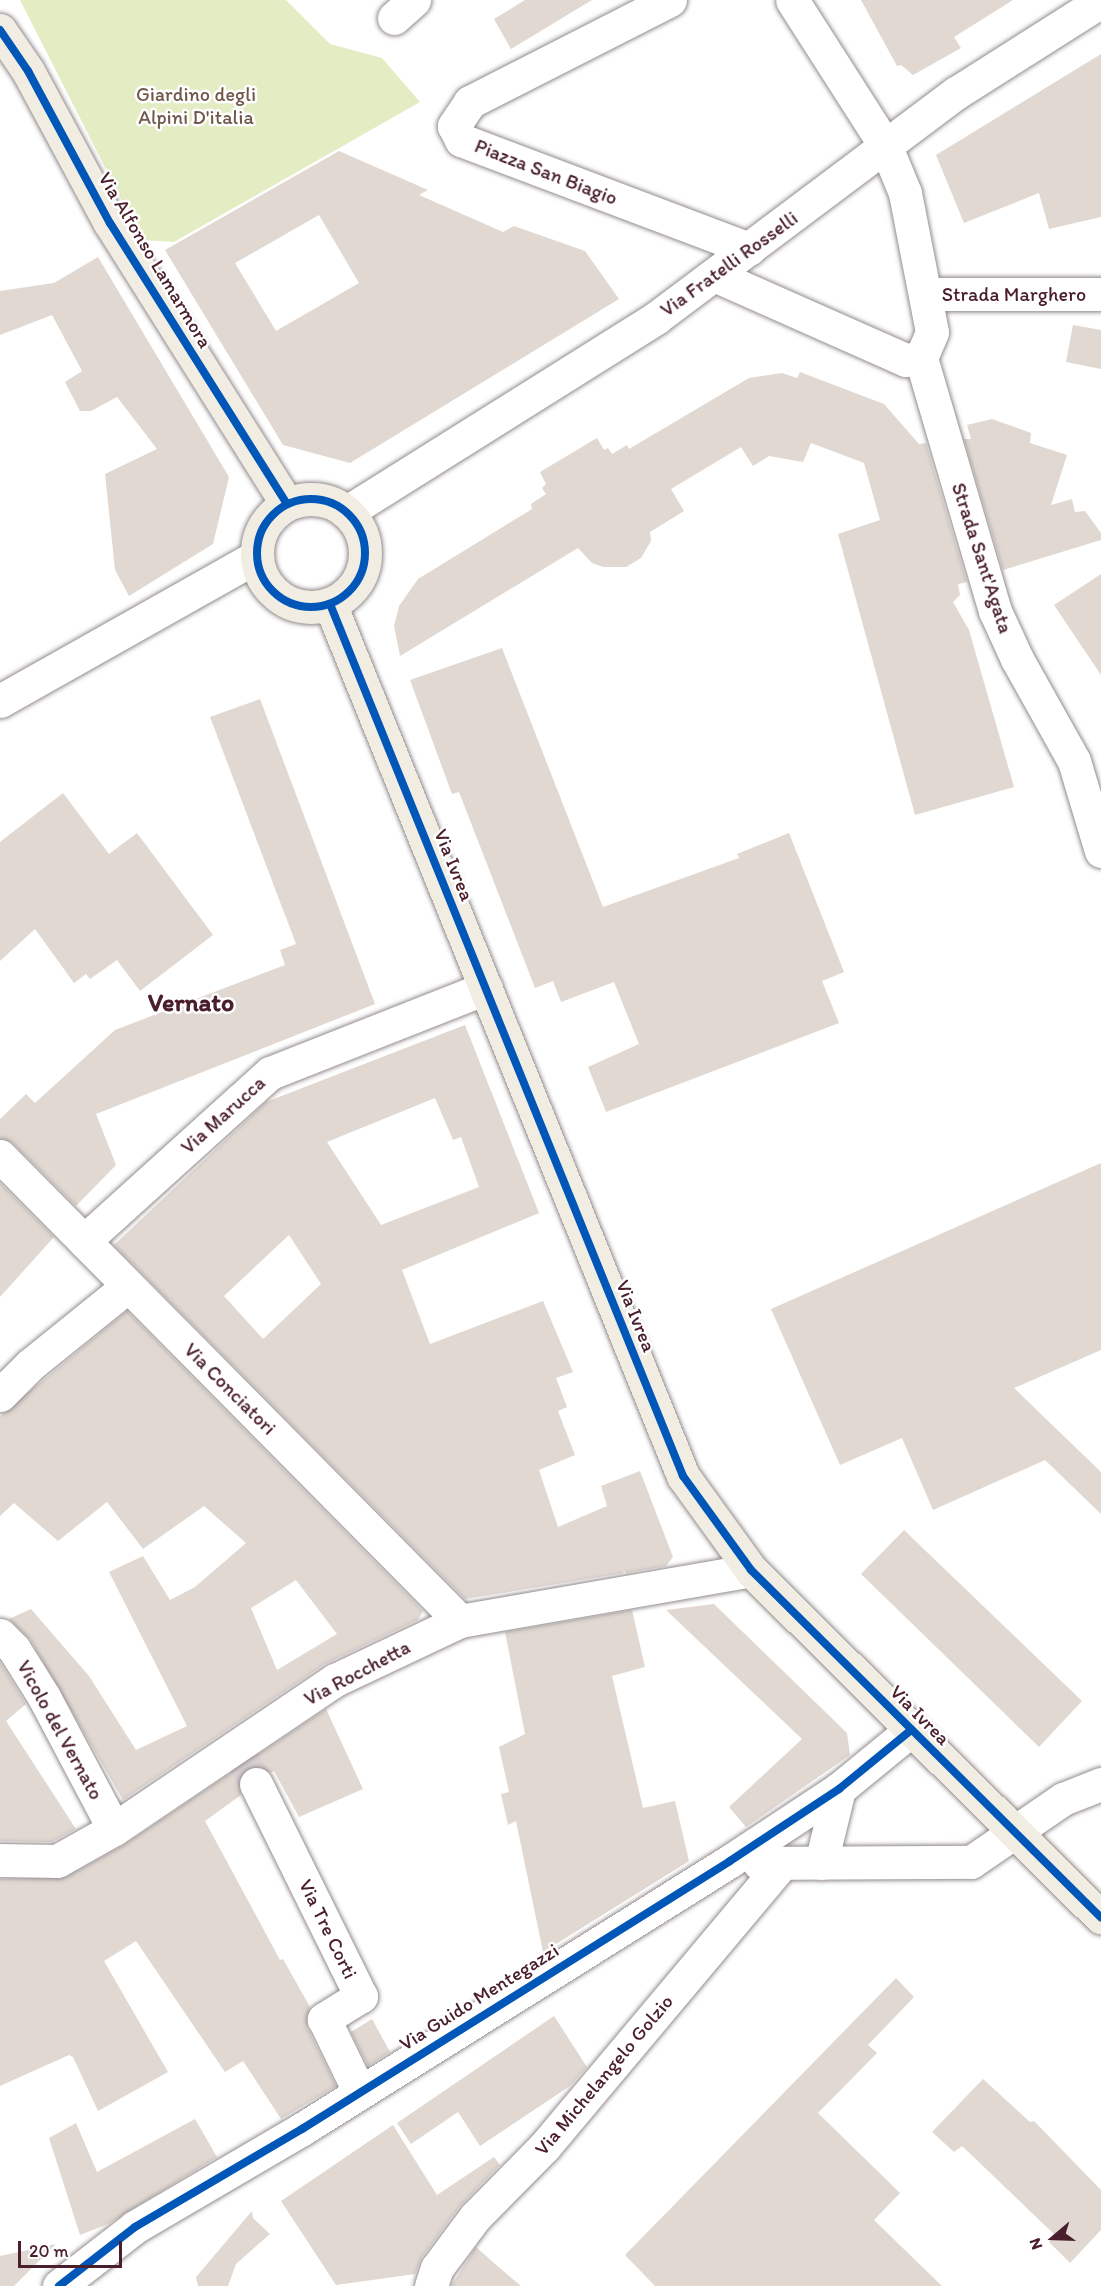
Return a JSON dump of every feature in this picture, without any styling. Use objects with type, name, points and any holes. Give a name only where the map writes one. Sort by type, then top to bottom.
[{"type":"main road","name":"Via Alfonso Lamarmora","points":[[0,30],[28,71],[110,222],[287,504]]},
{"type":"main road","points":[[318,499],[347,512],[365,544],[365,563],[358,580],[346,595],[330,604],[299,606],[283,600],[261,573],[257,556],[267,522],[287,504],[318,499]]},
{"type":"main road","name":"Via Ivrea","points":[[330,604],[683,1476],[752,1570],[1101,1917]]},
{"type":"street","name":"Piazza San Biagio","points":[[670,0],[470,102],[454,126],[461,141],[749,249]]},
{"type":"street","points":[[714,275],[906,360],[921,358],[932,332],[927,294],[904,193],[886,147],[792,0]]},
{"type":"street","name":"Via Fratelli Rosselli","points":[[347,512],[656,318],[957,93],[1101,1]]},
{"type":"street","name":"Strada Marghero","points":[[927,294],[1101,294]]},
{"type":"street","name":"Strada Sant'Agata","points":[[921,358],[995,611],[1017,659],[1074,761],[1101,851]]},
{"type":"street","points":[[0,701],[257,556]]},
{"type":"street","name":"Via Marucca","points":[[84,1241],[270,1072],[486,988]]},
{"type":"street","name":"Via Conciatori","points":[[0,1156],[460,1621]]},
{"type":"street","points":[[0,1395],[30,1365],[128,1286]]},
{"type":"street","name":"Via Rocchetta","points":[[0,1860],[57,1861],[114,1829],[246,1762],[335,1680],[460,1621],[752,1570]]},
{"type":"street","name":"Vicolo del Vernato","points":[[0,1635],[14,1649],[44,1697],[114,1829]]},
{"type":"street","name":"Via Guido Mentegazzi","points":[[59,2286],[135,2227],[730,1861],[839,1789],[911,1730]]},
{"type":"street","name":"Via Tre Corti","points":[[246,1762],[362,1996],[324,2019],[359,2091]]},
{"type":"street","points":[[730,1861],[781,1865],[971,1862],[1063,1799],[1101,1784]]},
{"type":"street","points":[[821,1863],[839,1789]]},
{"type":"street","name":"Via Michelangelo Golzio","points":[[431,2286],[437,2268],[474,2217],[544,2146],[781,1865]]},
{"type":"green space","name":"Giardino degli Alpini D'italia","points":[[20,0],[286,0],[330,44],[382,58],[420,102],[174,242],[142,240]]},
{"type":"building","points":[[525,0],[592,0],[511,49],[494,19]]},
{"type":"building","points":[[861,0],[1013,0],[954,37],[961,48],[913,75],[901,65],[897,66]]},
{"type":"building","points":[[1101,54],[1101,217],[1049,229],[1039,193],[964,223],[936,155]]},
{"type":"building","points":[[339,151],[428,190],[419,195],[503,232],[514,226],[585,251],[619,299],[350,463],[283,445],[165,250]],"holes":[[[319,215],[359,283],[276,331],[235,263]]]},
{"type":"building","points":[[98,257],[229,477],[213,544],[129,596],[115,570],[105,474],[157,449],[117,397],[91,411],[80,411],[65,382],[82,371],[52,315],[0,335],[0,291],[54,283]]},
{"type":"building","points":[[1073,325],[1101,330],[1101,369],[1066,362]]},
{"type":"building","points":[[800,372],[884,404],[919,444],[926,443],[967,582],[958,584],[960,595],[953,602],[969,630],[1014,787],[915,815],[838,534],[880,520],[864,463],[811,443],[803,462],[769,456],[753,466],[741,447],[671,489],[684,511],[650,532],[651,541],[641,558],[626,567],[603,567],[592,563],[578,548],[400,656],[394,626],[399,606],[418,579],[532,509],[531,504],[546,494],[542,488],[546,484],[540,472],[597,438],[604,450],[608,448],[612,454],[627,445],[629,449],[749,378],[782,373],[797,378]]},
{"type":"building","points":[[992,419],[1031,433],[1030,443],[1067,455],[1051,505],[1072,499],[1075,512],[1085,511],[1101,533],[1101,540],[1003,570],[964,439],[971,439],[967,425]]},
{"type":"building","points":[[1101,574],[1101,675],[1054,605]]},
{"type":"building","points":[[502,648],[603,907],[739,858],[737,854],[789,833],[844,972],[822,981],[839,1023],[606,1112],[588,1067],[639,1044],[614,982],[561,1002],[553,981],[535,988],[459,792],[452,794],[410,680]]},
{"type":"building","points":[[260,699],[375,1004],[96,1114],[116,1165],[76,1206],[13,1143],[0,1138],[0,1119],[26,1094],[35,1103],[115,1030],[285,965],[280,950],[296,944],[210,717]]},
{"type":"building","points":[[63,793],[109,854],[137,833],[213,935],[140,991],[117,960],[90,979],[86,974],[74,983],[35,929],[0,961],[0,842]]},
{"type":"building","points":[[465,1025],[539,1213],[402,1270],[430,1344],[543,1301],[573,1372],[556,1378],[567,1407],[558,1411],[575,1455],[539,1470],[558,1527],[607,1506],[601,1486],[640,1471],[673,1557],[666,1566],[626,1573],[623,1570],[624,1573],[465,1599],[114,1245],[266,1102]],"holes":[[[435,1098],[453,1140],[461,1137],[479,1187],[381,1225],[327,1142]],[[289,1235],[321,1284],[263,1339],[224,1296]]]},
{"type":"building","points":[[1101,1163],[1101,1350],[1014,1388],[1101,1472],[1101,1514],[1045,1460],[933,1510],[902,1438],[840,1465],[771,1309]]},
{"type":"building","points":[[0,1183],[54,1237],[0,1297]]},
{"type":"building","points":[[127,1311],[423,1611],[418,1620],[325,1664],[123,1800],[30,1639],[9,1619],[31,1609],[89,1676],[136,1750],[187,1726],[109,1572],[143,1556],[170,1600],[195,1587],[246,1543],[204,1506],[143,1549],[107,1502],[58,1541],[14,1503],[0,1516],[0,1416]],"holes":[[[296,1580],[337,1634],[277,1670],[251,1608]]]},
{"type":"building","points":[[904,1530],[1082,1701],[1039,1747],[861,1574]]},
{"type":"building","points":[[714,1604],[847,1733],[850,1755],[746,1827],[729,1807],[802,1739],[666,1610]]},
{"type":"building","points":[[632,1610],[645,1667],[612,1676],[643,1808],[675,1801],[689,1861],[543,1952],[516,1821],[508,1825],[501,1794],[509,1792],[499,1747],[525,1734],[505,1632]]},
{"type":"building","points":[[0,1662],[26,1704],[6,1721],[76,1829],[52,1842],[0,1841]]},
{"type":"building","points":[[326,1709],[363,1789],[299,1817],[274,1771],[271,1773],[257,1765],[240,1774],[241,1795],[205,1821],[280,1960],[283,1959],[310,2007],[307,2027],[336,2086],[281,2119],[243,2061],[225,2072],[136,1941],[104,1961],[168,2072],[98,2111],[73,2057],[69,2055],[0,2086],[0,1879],[66,1877],[124,1845]]},
{"type":"building","points":[[896,1978],[914,1997],[868,2045],[877,2053],[818,2113],[900,2193],[874,2220],[942,2286],[655,2286],[625,2255]]},
{"type":"building","points":[[554,2016],[587,2067],[570,2086],[480,2146],[458,2112],[411,2144],[397,2123]]},
{"type":"building","points":[[372,2019],[390,2052],[368,2066],[351,2032]]},
{"type":"building","points":[[983,2079],[1030,2122],[1034,2121],[1101,2190],[1101,2230],[1070,2263],[1049,2242],[1055,2235],[962,2146],[954,2152],[932,2132]]},
{"type":"building","points":[[195,2119],[217,2157],[108,2224],[80,2235],[49,2138],[76,2123],[97,2172]]},
{"type":"building","points":[[393,2125],[437,2195],[494,2157],[500,2165],[460,2206],[422,2257],[415,2274],[336,2285],[281,2201]]},
{"type":"building","points":[[252,2211],[253,2218],[270,2234],[236,2264],[228,2286],[198,2286],[196,2277]]},
{"type":"building","points":[[56,2244],[14,2286],[0,2286],[0,2256]]},
{"type":"building","points":[[476,2247],[494,2263],[521,2286],[451,2286]]},
{"type":"tunnel","points":[[244,1760],[256,1784]]},
{"type":"cycle path","points":[[0,30],[28,71],[110,223],[287,504]]},
{"type":"cycle path","points":[[311,499],[332,503],[349,515],[361,532],[365,553],[361,574],[349,591],[332,603],[311,607],[290,603],[273,591],[261,574],[257,553],[261,532],[273,515],[290,503],[311,499]]},
{"type":"cycle path","points":[[330,604],[683,1476],[751,1570],[1101,1917]]},
{"type":"cycle path","points":[[59,2286],[135,2227],[302,2129],[730,1861],[839,1789],[911,1730]]},
{"type":"district","name":"Vernato","points":[[191,1003]]}]
